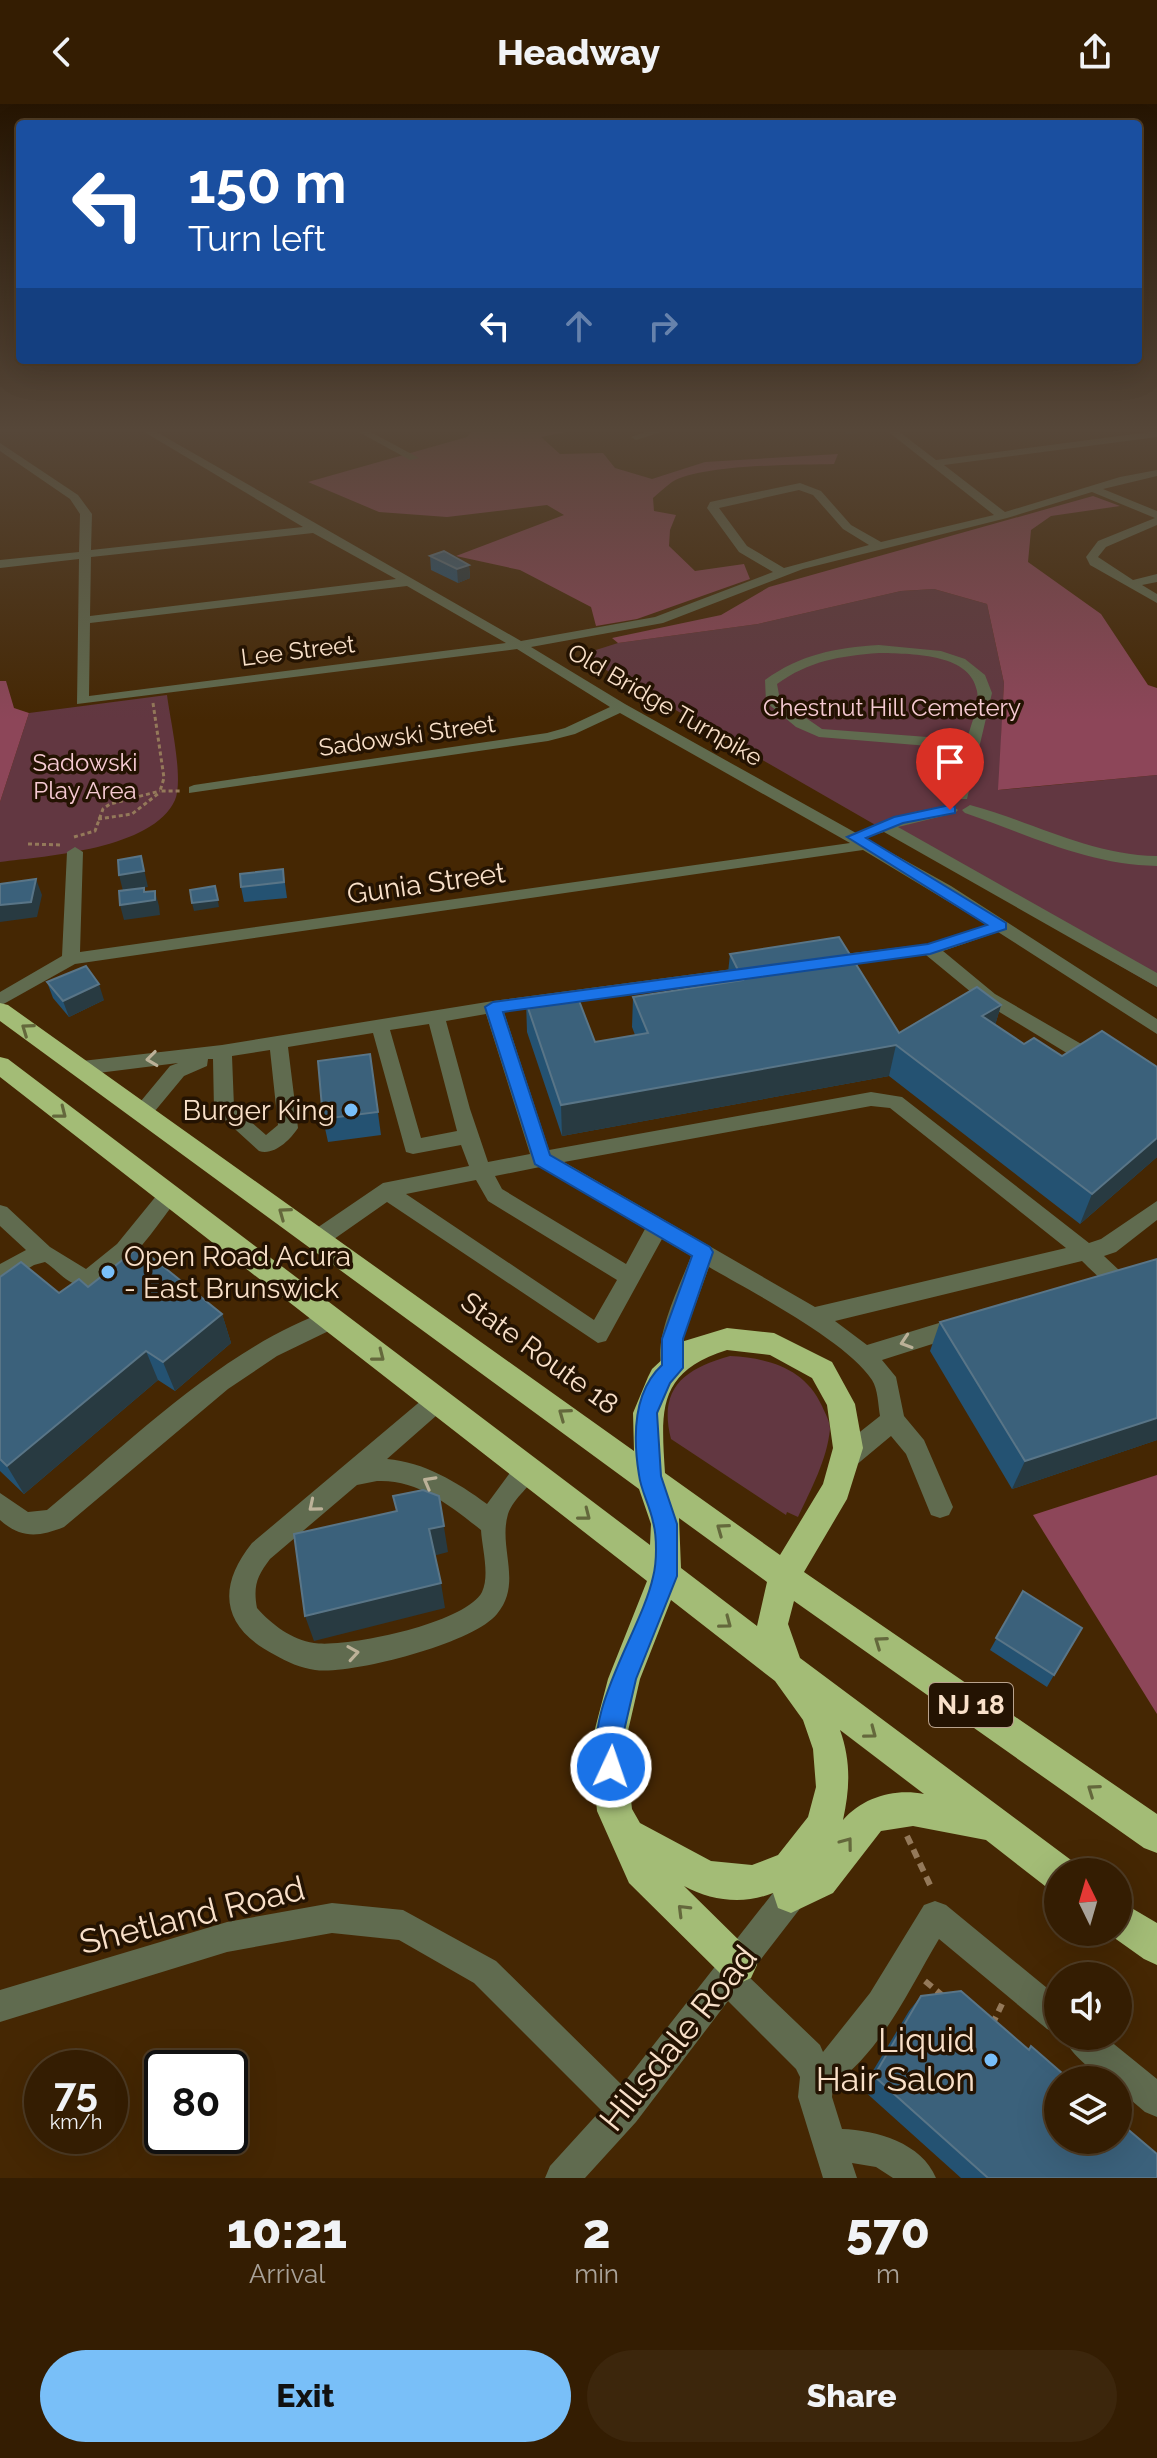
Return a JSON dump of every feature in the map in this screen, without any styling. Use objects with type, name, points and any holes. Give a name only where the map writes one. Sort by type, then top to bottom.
[{"type":"highway","name":"State Route 18","points":[[0,1010],[650,1476],[784,1576],[1157,1835]]},
{"type":"highway","name":"NJ 18","points":[[0,1065],[1044,1863]]},
{"type":"highway","points":[[733,1972],[642,1870],[615,1811],[608,1744],[624,1679],[665,1576],[666,1524],[650,1476],[647,1413],[662,1377],[691,1350],[727,1339],[774,1344],[822,1370],[841,1404],[848,1448],[836,1489],[784,1576],[772,1624],[787,1669],[817,1711],[830,1749],[833,1787],[824,1826],[791,1882]]},
{"type":"highway","points":[[627,1836],[708,1879],[752,1883],[791,1882],[820,1880],[858,1829],[873,1815],[913,1809],[991,1824]]},
{"type":"highway","points":[[1132,1928],[1157,1946]]},
{"type":"street","points":[[88,527],[86,620],[406,582]]},
{"type":"street","name":"Old Bridge Turnpike","points":[[310,527],[520,645],[620,707],[862,841],[1157,1028]]},
{"type":"street","points":[[727,527],[743,549],[783,572]]},
{"type":"street","points":[[847,527],[878,546]]},
{"type":"street","name":"Lee Street","points":[[86,620],[82,701],[520,645],[676,615],[783,572],[958,527]]},
{"type":"street","points":[[1138,527],[1102,544],[1092,557],[1094,562],[1157,599]]},
{"type":"street","points":[[0,564],[314,529]]},
{"type":"street","points":[[1132,584],[1157,578]]},
{"type":"street","points":[[973,745],[819,733],[773,702],[768,692],[770,683],[809,659],[881,650],[929,652],[964,665],[985,682],[966,803],[1075,848],[1132,861],[1157,861]]},
{"type":"street","name":"Sadowski Street","points":[[194,790],[548,737],[570,731],[620,707]]},
{"type":"street","name":"Gunia Street","points":[[0,1000],[71,959],[862,841],[885,826],[919,815],[950,810],[943,802],[945,797],[966,803]]},
{"type":"street","points":[[885,826],[1157,981]]},
{"type":"street","points":[[71,959],[72,848]]},
{"type":"street","points":[[802,966],[852,965],[930,949],[1000,926]]},
{"type":"street","points":[[930,949],[989,998],[1113,1071]]},
{"type":"street","points":[[82,1068],[222,1051],[493,1007],[771,970]]},
{"type":"street","points":[[969,1008],[989,998]]},
{"type":"street","points":[[493,1007],[542,1159],[813,1317],[864,1356],[884,1377],[893,1420],[915,1448],[940,1507]]},
{"type":"street","points":[[436,1016],[470,1136],[482,1171],[495,1195],[630,1277]]},
{"type":"street","points":[[380,1026],[413,1147],[470,1136]]},
{"type":"street","points":[[222,1051],[224,1110],[266,1146],[288,1128],[278,1042]]},
{"type":"street","points":[[143,1112],[177,1071],[222,1051]]},
{"type":"street","points":[[319,1238],[387,1191],[542,1159],[871,1099],[895,1102],[1086,1252],[1115,1280]]},
{"type":"street","points":[[387,1191],[598,1334],[658,1226]]},
{"type":"street","points":[[63,1296],[83,1277],[93,1275],[123,1250],[168,1196]]},
{"type":"street","points":[[813,1317],[1108,1246],[1157,1209]]},
{"type":"street","points":[[0,1213],[44,1254],[83,1277]]},
{"type":"street","points":[[672,1368],[672,1339],[703,1252]]},
{"type":"street","points":[[0,1276],[22,1260],[44,1254]]},
{"type":"street","points":[[1085,1289],[1115,1280],[1157,1277]]},
{"type":"street","points":[[0,1504],[21,1524],[38,1525],[55,1519],[220,1382],[269,1349],[331,1319]]},
{"type":"street","points":[[864,1356],[979,1320]]},
{"type":"street","points":[[437,1401],[261,1551],[244,1577],[242,1601],[247,1617],[278,1642],[315,1657],[354,1654],[448,1631],[485,1609],[495,1594],[494,1525],[498,1507],[527,1470]]},
{"type":"street","points":[[846,1458],[893,1420]]},
{"type":"street","points":[[354,1474],[389,1470],[418,1476],[469,1505],[494,1525]]},
{"type":"street","name":"Hillsdale Road","points":[[562,2178],[624,2110],[733,1972],[791,1882]]},
{"type":"street","points":[[817,2076],[832,2068],[852,2048],[935,1916],[1044,2006]]},
{"type":"street","name":"Shetland Road","points":[[0,2006],[227,1937],[332,1918],[403,1925],[485,1972],[624,2110]]},
{"type":"street","points":[[733,1972],[808,2057],[817,2076],[815,2097],[840,2178]]},
{"type":"street","points":[[1096,2050],[1157,2100]]},
{"type":"street","points":[[830,2146],[866,2145],[896,2157],[919,2178]]},
{"type":"path","points":[[98,819],[122,817],[143,809],[160,791],[164,778],[152,692]]},
{"type":"path","points":[[28,844],[72,848],[69,839],[95,831],[103,809],[110,804],[160,791],[194,790]]},
{"type":"path","points":[[892,1835],[905,1833],[931,1887]]},
{"type":"path","points":[[923,1979],[955,2007]]},
{"type":"path","points":[[987,2034],[1014,1981]]},
{"type":"green space","name":"Chestnut Hill Cemetery","points":[[934,589],[987,604],[1004,683],[999,790],[1157,775],[1157,987],[580,655],[618,643],[758,624],[901,591]]},
{"type":"green space","name":"Sadowski Play Area","points":[[167,695],[178,778],[175,800],[163,816],[145,830],[122,840],[70,853],[0,862],[0,802],[29,713]]},
{"type":"green space","points":[[730,1356],[758,1359],[795,1374],[815,1393],[827,1417],[830,1429],[826,1452],[798,1517],[787,1512],[786,1515],[671,1439],[668,1406],[678,1383],[700,1367]]},
{"type":"shaded area","points":[[533,527],[671,527],[669,546],[695,571],[744,564],[750,579],[637,619],[596,626],[591,607],[520,570],[456,556]]},
{"type":"shaded area","points":[[983,527],[1036,527],[1031,530],[1028,562],[1101,614],[1148,685],[1157,688],[1157,775],[998,790],[1004,683],[987,604],[934,589],[901,591],[758,624],[618,643],[612,638],[721,615],[769,587]]},
{"type":"shaded area","points":[[0,681],[6,681],[14,708],[29,713],[0,802]]},
{"type":"shaded area","points":[[1157,1475],[1157,1714],[1033,1515]]},
{"type":"building","points":[[444,551],[469,565],[457,569],[430,556]]},
{"type":"building","points":[[141,856],[144,871],[119,875],[118,860]]},
{"type":"building","points":[[283,869],[284,882],[241,887],[240,874]]},
{"type":"building","points":[[36,879],[31,902],[0,905],[0,884]]},
{"type":"building","points":[[215,886],[218,900],[192,903],[190,890]]},
{"type":"building","points":[[144,888],[144,892],[155,891],[155,900],[120,905],[119,891]]},
{"type":"building","points":[[839,937],[899,1033],[977,987],[1001,1005],[982,1016],[1024,1044],[1034,1038],[1062,1056],[1102,1031],[1157,1067],[1157,1138],[1092,1194],[896,1045],[561,1105],[526,1002],[576,993],[595,1042],[648,1033],[633,997],[743,980],[730,954]]},
{"type":"building","points":[[86,966],[99,984],[63,1001],[47,982]]},
{"type":"building","points":[[370,1054],[378,1112],[323,1119],[318,1061]]},
{"type":"building","points":[[139,1247],[222,1314],[163,1362],[146,1351],[7,1466],[0,1459],[0,1277],[21,1262],[59,1293],[79,1279],[88,1287]]},
{"type":"building","points":[[1157,1259],[1157,1418],[1025,1461],[940,1322]]},
{"type":"building","points":[[423,1490],[439,1496],[444,1526],[429,1529],[441,1583],[305,1616],[294,1534],[397,1511],[393,1496]]},
{"type":"building","points":[[1023,1591],[1082,1628],[1054,1675],[996,1638]]},
{"type":"building","points":[[961,1991],[1029,2050],[1031,2046],[1054,2066],[1044,2066],[1044,2154],[1132,2154],[1132,2133],[1157,2154],[1157,2178],[988,2178],[874,2076],[921,1996]]},
{"type":"place","name":"Burger King","points":[[351,1110]]},
{"type":"place","name":"Open Road Acura - East Brunswick","points":[[108,1272]]},
{"type":"place","name":"Liquid Hair Salon","points":[[991,2060]]},
{"type":"route","points":[[611,1767],[608,1744],[624,1679],[665,1576],[666,1524],[650,1476],[647,1413],[662,1377],[672,1368],[672,1339],[703,1252],[542,1159],[493,1007],[930,949],[1000,926],[855,837],[899,820],[950,810]]}]
